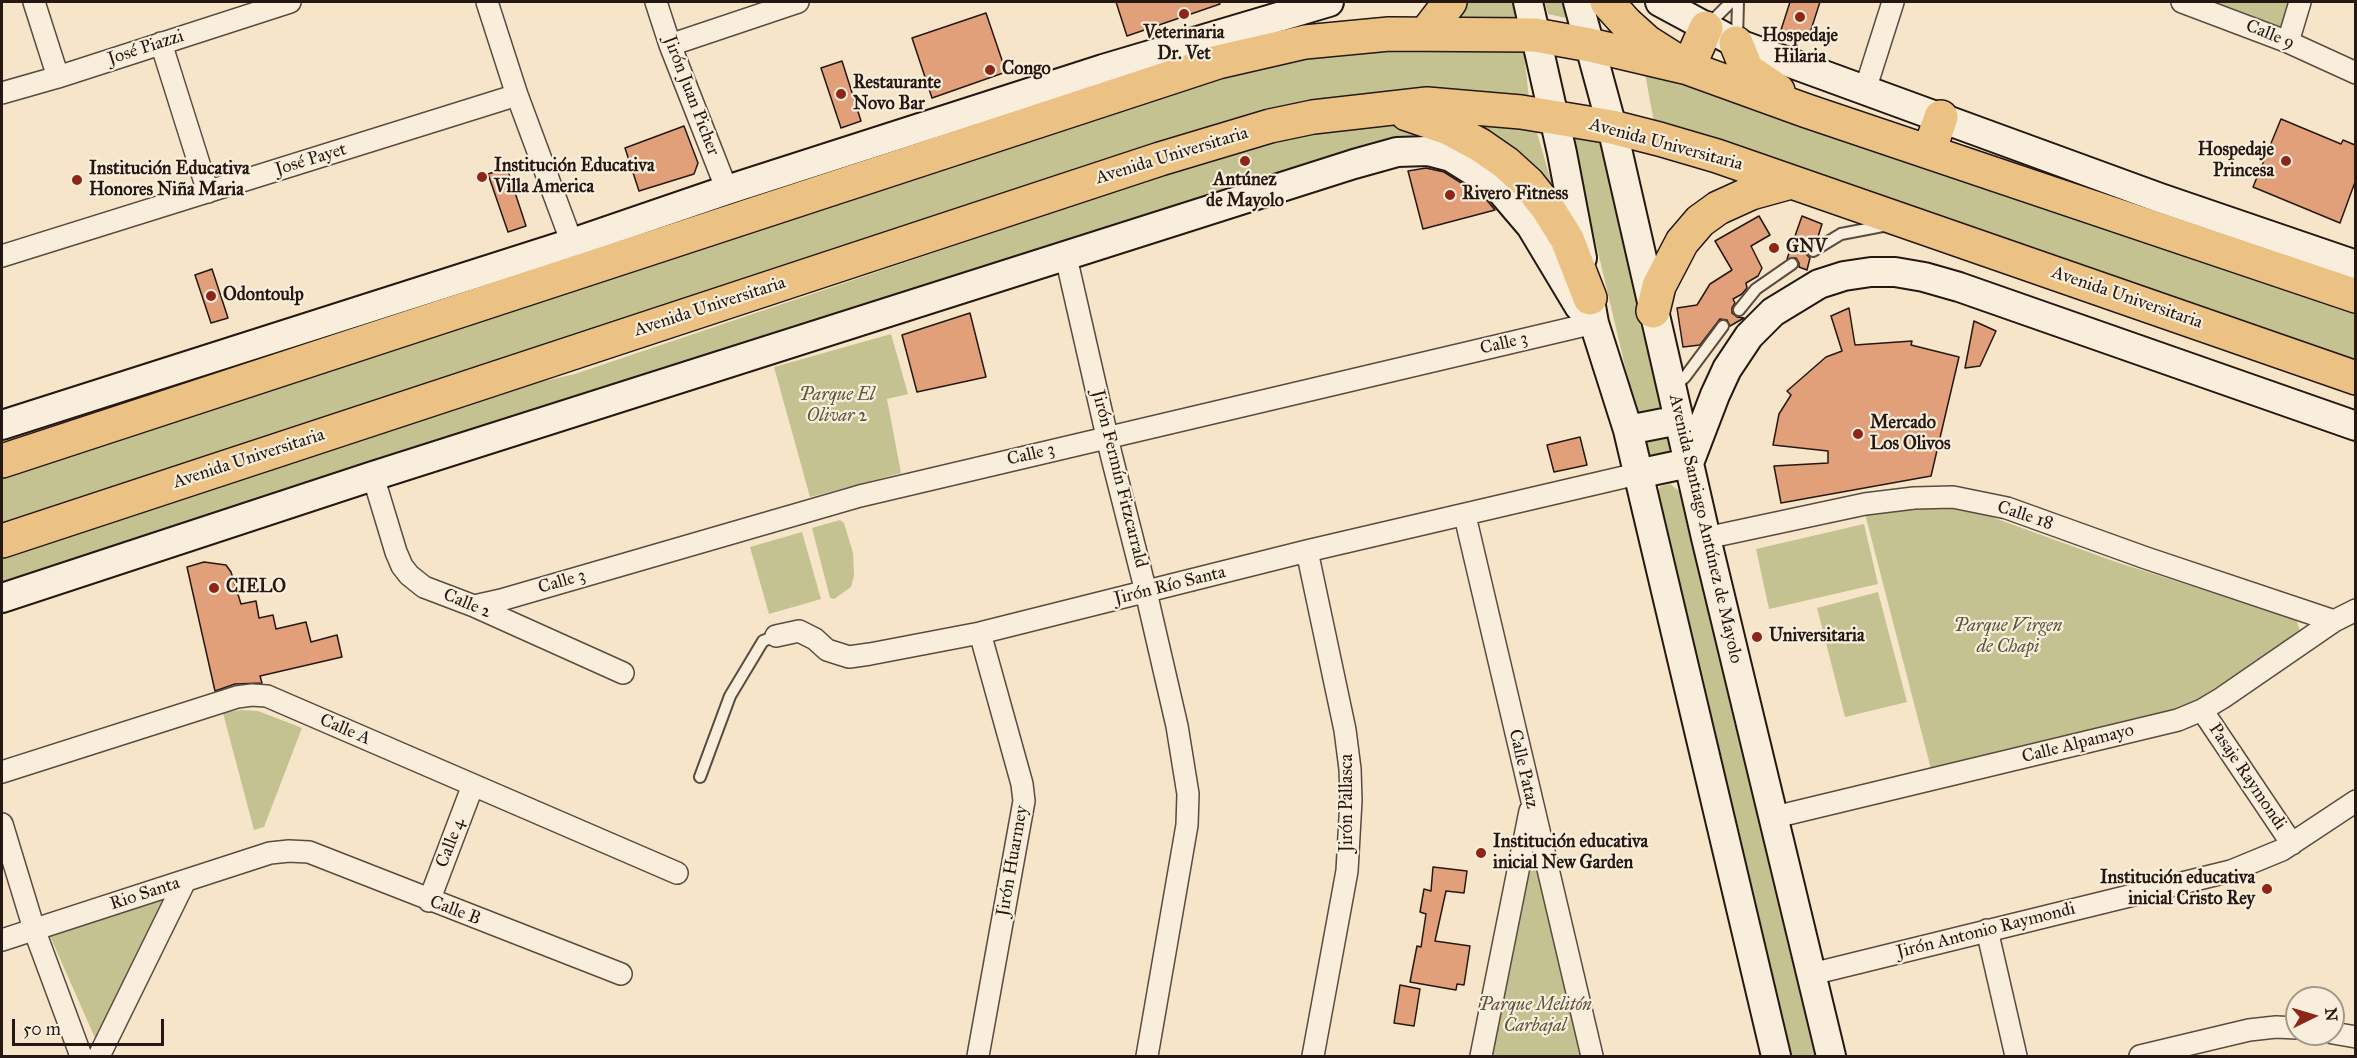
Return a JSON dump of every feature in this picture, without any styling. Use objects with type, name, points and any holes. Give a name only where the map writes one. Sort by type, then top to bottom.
[{"type":"main road","points":[[2,462],[888,154],[1087,89],[1329,2]]},
{"type":"main road","points":[[1426,33],[1450,2]]},
{"type":"main road","points":[[1528,2],[1554,117],[1592,311]]},
{"type":"main road","name":"Avenida Santiago Antúnez de Mayolo","points":[[1578,2],[1612,127],[1706,538],[1831,1056]]},
{"type":"main road","points":[[1607,2],[1647,42],[1688,68]]},
{"type":"main road","points":[[1660,2],[1736,43],[2160,198],[2355,265]]},
{"type":"main road","points":[[1688,68],[1706,28]]},
{"type":"main road","points":[[1087,89],[1305,42],[1426,33],[1535,35],[1590,45],[1688,68],[1807,111],[2355,296]]},
{"type":"main road","points":[[1736,43],[1747,70],[1807,111]]},
{"type":"main road","name":"Avenida Universitaria","points":[[2,541],[1160,159],[1270,126],[1313,117],[1427,104],[1465,106],[1554,117],[1612,127],[1717,156],[2355,378]]},
{"type":"main road","points":[[1384,109],[1448,128],[1480,145],[1528,183],[1547,207],[1567,239],[1592,311],[1628,430],[1776,1056]]},
{"type":"main road","points":[[1929,152],[1941,117]]},
{"type":"main road","points":[[2,598],[373,476],[1397,152],[1428,151],[1451,157],[1496,185],[1531,226],[1579,306],[1592,311]]},
{"type":"main road","points":[[2,425],[572,243],[727,190],[888,154]]},
{"type":"main road","points":[[1653,310],[1659,286],[1682,242],[1700,221],[1718,208],[1750,193],[1791,182]]},
{"type":"main road","points":[[1637,474],[1689,463],[1727,369],[1749,336],[1773,312],[1819,284],[1844,276],[1871,272],[1895,272],[1959,287],[2355,426]]},
{"type":"main road","points":[[1628,430],[1679,420]]},
{"type":"street","points":[[34,2],[58,77]]},
{"type":"street","name":"José Piazzi","points":[[2,93],[290,2]]},
{"type":"street","points":[[487,2],[517,95],[572,243]]},
{"type":"street","name":"Jirón Juan Picher","points":[[656,2],[670,45],[727,190]]},
{"type":"street","points":[[670,45],[798,2]]},
{"type":"street","points":[[1866,90],[1893,2]]},
{"type":"street","name":"Calle 9","points":[[2182,2],[2288,42],[2355,73]]},
{"type":"street","points":[[2288,42],[2300,2]]},
{"type":"street","points":[[161,43],[208,192]]},
{"type":"street","name":"José Payet","points":[[2,256],[517,95]]},
{"type":"street","name":"Jirón Fermín Fitzcarrald","points":[[1066,257],[1177,726],[1188,794],[1187,825],[1147,1056]]},
{"type":"street","name":"Calle 3","points":[[474,606],[860,496],[1108,437],[1592,311]]},
{"type":"street","name":"Jirón Río Santa","points":[[776,636],[799,631],[816,639],[827,650],[849,657],[980,633],[1307,551],[1465,516],[1637,474]]},
{"type":"street","name":"Calle 2","points":[[373,476],[402,566],[424,587],[474,606],[623,673]]},
{"type":"street","name":"Calle 18","points":[[1706,538],[1865,504],[1914,498],[1953,497],[2007,508],[2146,558],[2334,621]]},
{"type":"street","name":"Calle Pataz","points":[[1465,516],[1592,1056]]},
{"type":"street","name":"Jirón Pallasca","points":[[1307,551],[1345,730],[1352,800],[1347,871],[1313,1056]]},
{"type":"street","name":"Calle Alpamayo","points":[[1775,817],[2160,725],[2202,710],[2334,621],[2355,610]]},
{"type":"street","name":"Jirón Huarmey","points":[[978,1056],[1024,801],[1022,784],[980,633]]},
{"type":"street","name":"Calle A","points":[[2,771],[237,698],[252,695],[267,696],[677,873]]},
{"type":"street","name":"Pasaje Raymondi","points":[[2202,710],[2292,844]]},
{"type":"street","name":"Calle 4","points":[[429,901],[473,786]]},
{"type":"street","name":"Jirón Antonio Raymondi","points":[[1812,974],[2231,871],[2257,862],[2292,844],[2355,801]]},
{"type":"street","points":[[1481,1056],[1532,805]]},
{"type":"street","points":[[2,824],[34,929],[81,1056]]},
{"type":"street","name":"Calle B","points":[[289,850],[309,852],[429,901],[621,974]]},
{"type":"street","name":"Rio Santa","points":[[2,940],[270,853],[289,850]]},
{"type":"street","points":[[99,1056],[184,881]]},
{"type":"street","points":[[1987,930],[2016,1056]]},
{"type":"street","points":[[2140,1056],[2249,1030],[2285,1027]]},
{"type":"lane","points":[[1706,28],[1731,2]]},
{"type":"lane","points":[[1736,43],[1738,2]]},
{"type":"lane","points":[[1813,251],[1841,234],[1906,222]]},
{"type":"lane","points":[[1739,310],[1756,289],[1792,264]]},
{"type":"lane","points":[[1672,389],[1685,377],[1723,326]]},
{"type":"lane","points":[[700,777],[730,696],[763,641],[776,636]]},
{"type":"green space","points":[[1467,2],[1519,2],[1524,22],[1456,18]]},
{"type":"green space","points":[[1545,2],[1562,2],[1566,18],[1548,14]]},
{"type":"green space","points":[[2212,2],[2294,2],[2284,32]]},
{"type":"green space","points":[[1523,45],[1529,98],[1401,95],[2,529],[2,476],[469,320],[1301,52]]},
{"type":"green space","points":[[1644,68],[2355,310],[2355,369],[1655,128]]},
{"type":"green space","points":[[1453,118],[1535,126],[1562,219]]},
{"type":"green space","points":[[1396,121],[1450,139],[1361,152],[626,380],[2,581],[2,554],[493,393],[575,374],[1241,149],[1356,124]]},
{"type":"green space","points":[[1569,129],[1600,134],[1661,403],[1658,410],[1649,414],[1636,413]]},
{"type":"green space","name":"Parque El Olivar 2","points":[[891,334],[908,394],[887,399],[901,473],[810,497],[774,367]]},
{"type":"green space","points":[[1658,434],[1666,438],[1670,446],[1666,454],[1658,458],[1650,454],[1646,446],[1650,438]]},
{"type":"green space","points":[[1670,484],[1679,491],[1815,1056],[1789,1056],[1655,495],[1661,486]]},
{"type":"green space","name":"Parque Virgen de Chapi","points":[[1916,508],[1954,508],[1986,515],[2116,562],[2296,619],[2300,631],[2197,700],[2175,709],[1931,769],[1865,514]]},
{"type":"green space","points":[[840,520],[844,523],[853,553],[854,576],[851,587],[834,599],[830,598],[812,528]]},
{"type":"green space","points":[[1864,524],[1878,584],[1769,609],[1756,549]]},
{"type":"green space","points":[[802,532],[821,599],[769,614],[750,547]]},
{"type":"green space","points":[[1878,592],[1907,702],[1845,717],[1817,608]]},
{"type":"green space","points":[[241,710],[258,711],[302,728],[264,827],[254,830],[223,713]]},
{"type":"green space","name":"Parque Melitón Carbajal","points":[[1531,864],[1540,873],[1585,1056],[1489,1056],[1524,869]]},
{"type":"green space","points":[[163,899],[168,904],[99,1047],[50,936]]},
{"type":"building","points":[[1116,2],[1219,2],[1220,4],[1127,36]]},
{"type":"building","name":"Hospedaje Hilaria","points":[[1790,2],[1820,2],[1807,42],[1780,33]]},
{"type":"building","points":[[986,13],[1006,72],[932,98],[912,38]]},
{"type":"building","name":"Restaurante Novo Bar","points":[[842,61],[861,121],[841,128],[821,68]]},
{"type":"building","points":[[2281,119],[2341,144],[2343,140],[2355,145],[2355,182],[2340,223],[2253,187]]},
{"type":"building","points":[[684,126],[698,163],[694,174],[639,191],[625,148]]},
{"type":"building","points":[[507,168],[526,226],[508,232],[488,174]]},
{"type":"building","name":"Rivero Fitness","points":[[1426,168],[1444,172],[1485,198],[1495,210],[1423,229],[1408,171]]},
{"type":"building","points":[[1759,216],[1770,235],[1751,246],[1762,268],[1758,276],[1746,283],[1747,288],[1742,294],[1733,299],[1735,303],[1732,313],[1744,318],[1730,326],[1727,320],[1720,319],[1700,345],[1683,347],[1677,308],[1697,305],[1710,284],[1732,270],[1715,241]]},
{"type":"building","points":[[1802,216],[1822,224],[1817,240],[1806,248],[1806,254],[1810,258],[1807,270],[1799,267],[1796,258],[1787,259]]},
{"type":"building","name":"Odontoulp","points":[[212,269],[228,318],[211,323],[195,275]]},
{"type":"building","name":"Mercado Los Olivos","points":[[1849,308],[1855,345],[1912,341],[1911,345],[1959,357],[1931,476],[1781,503],[1774,466],[1828,463],[1828,451],[1773,445],[1779,414],[1791,395],[1787,391],[1826,357],[1842,351],[1831,316]]},
{"type":"building","points":[[970,313],[986,377],[917,392],[902,335]]},
{"type":"building","points":[[1974,321],[1996,331],[1980,366],[1965,368]]},
{"type":"building","points":[[1580,437],[1587,465],[1554,472],[1547,445]]},
{"type":"building","points":[[204,562],[226,565],[231,572],[241,604],[256,601],[259,618],[273,615],[276,629],[306,622],[311,642],[337,635],[342,657],[260,676],[262,683],[235,684],[215,691],[187,567]]},
{"type":"building","points":[[1433,867],[1467,871],[1464,893],[1446,891],[1435,941],[1470,946],[1464,985],[1457,984],[1456,990],[1410,982],[1417,946],[1421,947],[1426,914],[1420,912],[1424,889],[1431,891]]},
{"type":"building","points":[[1400,985],[1420,989],[1414,1026],[1394,1023]]},
{"type":"place","name":"Veterinaria Dr. Vet","points":[[1184,14]]},
{"type":"place","name":"Hospedaje Hilaria","points":[[1800,17]]},
{"type":"place","name":"Congo","points":[[990,70]]},
{"type":"place","name":"Restaurante Novo Bar","points":[[841,94]]},
{"type":"place","name":"Antúnez de Mayolo","points":[[1245,161]]},
{"type":"place","name":"Hospedaje Princesa","points":[[2286,161]]},
{"type":"place","name":"Institución Educativa Villa America","points":[[482,177]]},
{"type":"place","name":"Institución Educativa Honores Niña Maria","points":[[77,180]]},
{"type":"place","name":"Rivero Fitness","points":[[1450,195]]},
{"type":"place","name":"GNV","points":[[1774,248]]},
{"type":"place","name":"Odontoulp","points":[[211,296]]},
{"type":"place","name":"Mercado Los Olivos","points":[[1858,434]]},
{"type":"place","name":"CIELO","points":[[214,588]]},
{"type":"place","name":"Universitaria","points":[[1757,637]]},
{"type":"place","name":"Institución educativa inicial New Garden","points":[[1481,853]]},
{"type":"place","name":"Institución educativa inicial Cristo Rey","points":[[2267,889]]}]
